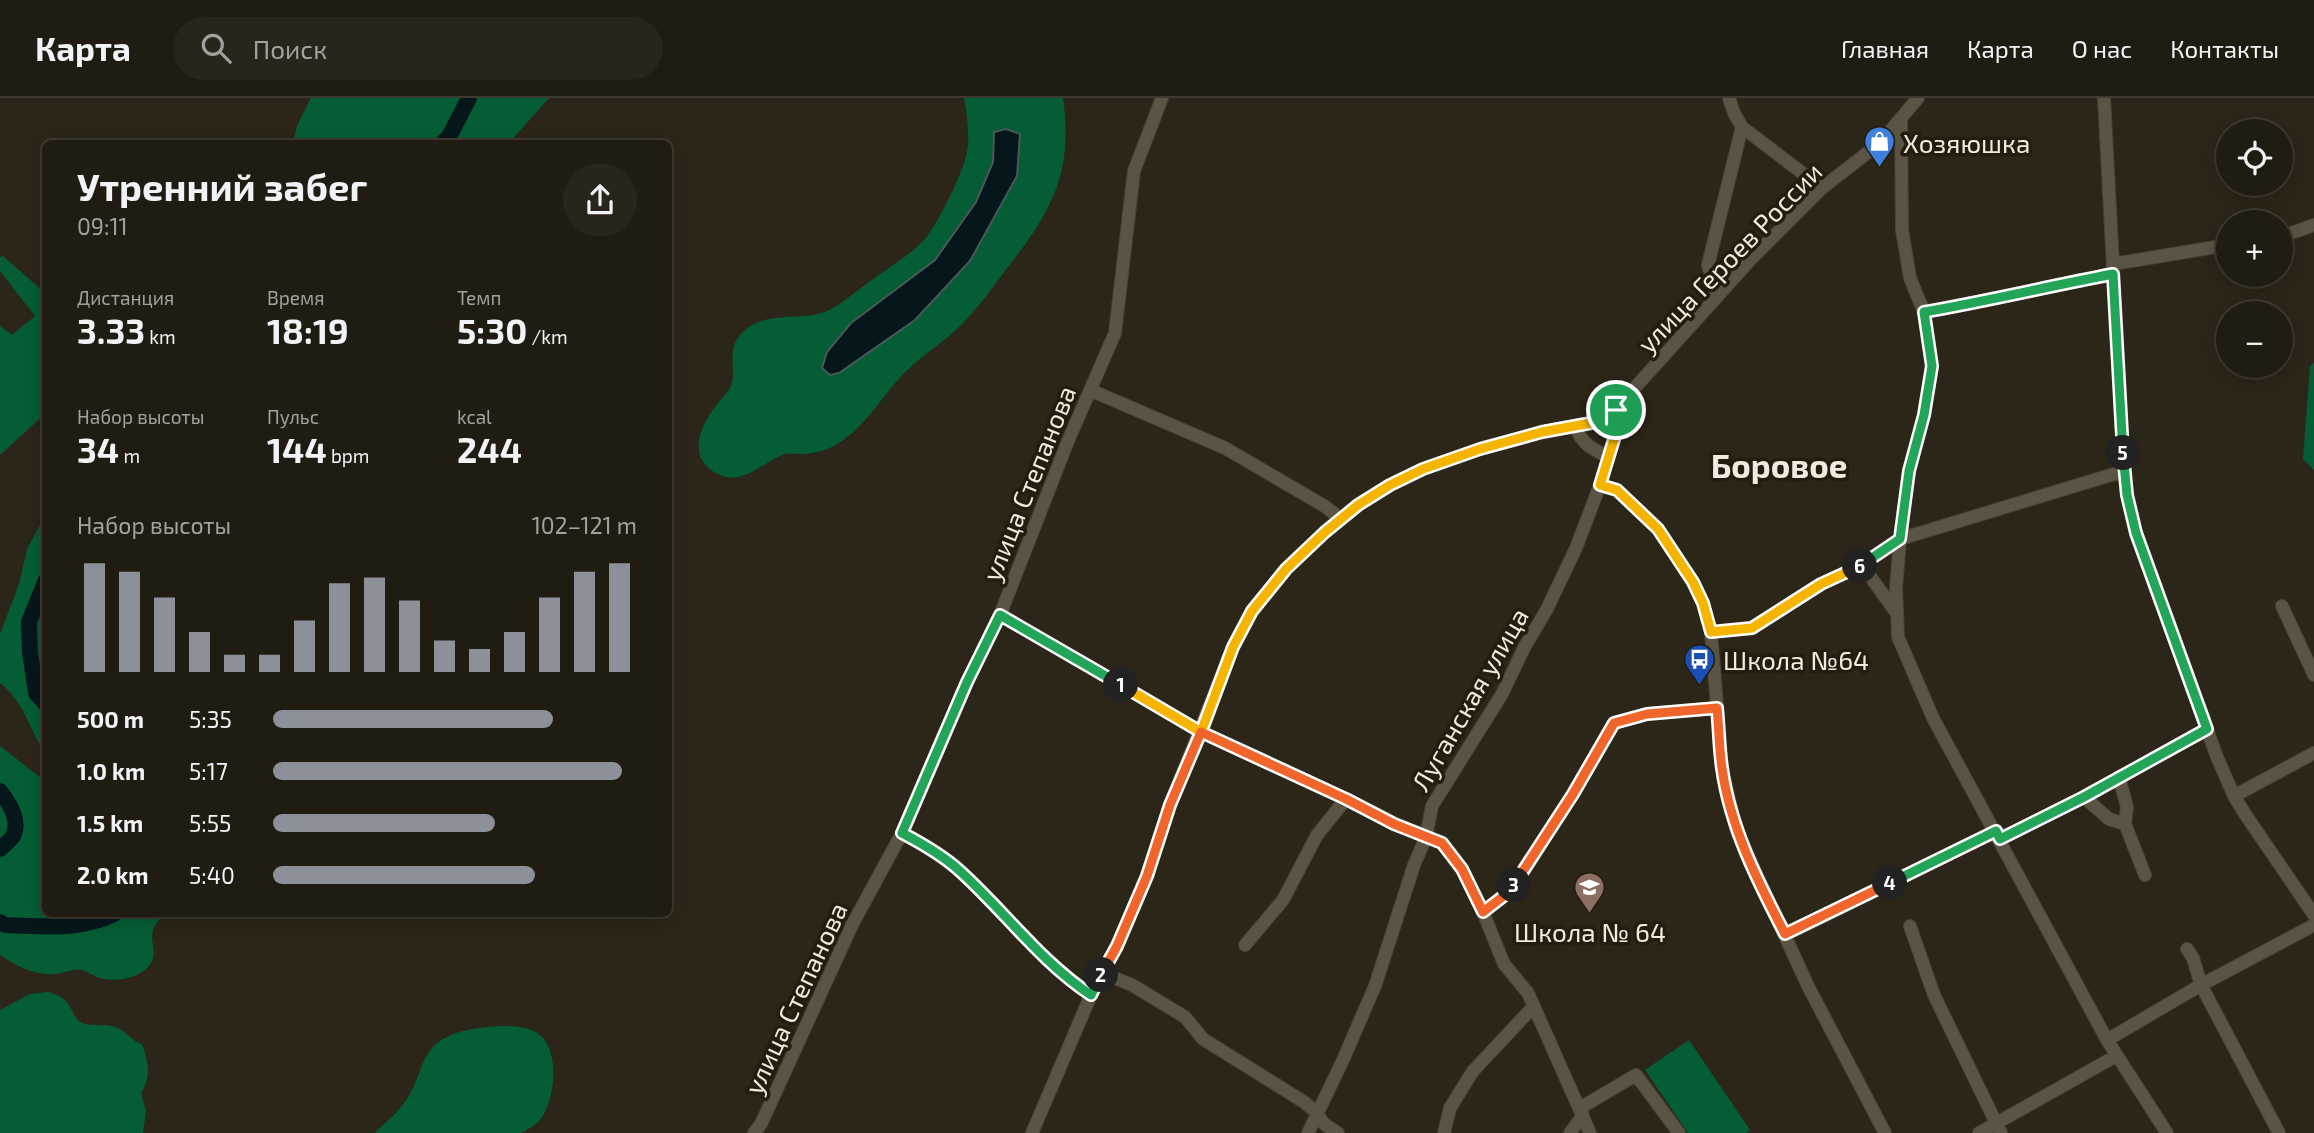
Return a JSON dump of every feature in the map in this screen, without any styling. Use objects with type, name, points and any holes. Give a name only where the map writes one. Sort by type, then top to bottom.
[{"type":"street","name":"улица Степанова","points":[[762,1130],[852,925],[902,833],[967,682],[1000,615],[1068,441],[1115,333],[1134,171],[1162,98]]},
{"type":"street","points":[[1730,98],[1742,127],[1822,188]]},
{"type":"street","name":"улица Героев России","points":[[1616,410],[1751,259],[1822,188],[1880,143],[1918,98]]},
{"type":"street","points":[[2104,98],[2124,471],[2136,533],[2234,796],[2314,915]]},
{"type":"street","points":[[1901,119],[1902,229],[1910,278],[1924,312],[1932,366],[1924,415],[1909,471],[1900,539],[1895,611],[1898,636],[1933,718],[2106,1041],[2167,1133]]},
{"type":"street","points":[[1717,296],[1708,265],[1742,127]]},
{"type":"street","points":[[1732,162],[1742,148],[1758,139]]},
{"type":"street","points":[[2293,232],[2314,225]]},
{"type":"street","points":[[1924,312],[1975,303],[2113,269],[2216,248]]},
{"type":"street","points":[[1090,390],[1226,449],[1341,519]]},
{"type":"street","points":[[1032,1133],[1091,995],[1117,946],[1147,876],[1170,805],[1233,647],[1252,611],[1286,569],[1358,505],[1390,485],[1423,469],[1480,449],[1542,432],[1591,423],[1616,410],[1615,436],[1600,485],[1617,490],[1658,529],[1693,582],[1703,603],[1711,632],[1722,768],[1737,832],[1808,986],[1885,1133]]},
{"type":"street","points":[[1576,427],[1585,444],[1609,457]]},
{"type":"street","points":[[1711,632],[1752,628],[1821,584],[1862,565],[1900,539],[2124,471]]},
{"type":"street","name":"Луганская улица","points":[[1308,1133],[1375,986],[1414,865],[1426,838],[1432,806],[1502,694],[1576,548],[1600,485]]},
{"type":"street","points":[[1862,565],[1895,611]]},
{"type":"street","points":[[2282,607],[2314,675]]},
{"type":"street","points":[[1000,615],[1201,732],[1426,838],[1442,843],[1462,869],[1504,964],[1528,993],[1590,1133]]},
{"type":"street","points":[[1483,912],[1510,891],[1573,794],[1614,723],[1647,714],[1717,708]]},
{"type":"street","points":[[1785,934],[2084,797],[2207,729]]},
{"type":"street","points":[[2234,796],[2314,753]]},
{"type":"street","points":[[2119,777],[2127,807],[2124,824],[2145,875]]},
{"type":"street","points":[[2084,797],[2109,819],[2124,824]]},
{"type":"street","points":[[1245,946],[1283,900],[1317,835],[1346,799]]},
{"type":"street","points":[[902,833],[928,847],[960,871],[1067,979],[1091,995]]},
{"type":"street","points":[[2106,1041],[2201,985],[2314,925]]},
{"type":"street","points":[[1910,926],[1934,995],[1998,1129]]},
{"type":"street","points":[[2187,949],[2193,958],[2201,985],[2279,1133]]},
{"type":"street","points":[[1102,972],[1132,985],[1185,1017],[1203,1039],[1304,1101],[1324,1124],[1339,1133]]},
{"type":"street","points":[[1444,1133],[1450,1108],[1473,1071],[1534,1006]]},
{"type":"street","points":[[1979,1133],[1998,1129],[2116,1056]]},
{"type":"street","points":[[1570,1133],[1581,1112],[1636,1074],[1679,1133]]},
{"type":"green space","points":[[311,98],[549,98],[512,140],[294,140],[297,126]]},
{"type":"green space","points":[[964,98],[1063,98],[1066,125],[1061,172],[1046,212],[1034,231],[971,314],[904,374],[862,424],[842,441],[818,452],[783,455],[742,476],[725,477],[714,472],[701,458],[699,441],[704,424],[733,379],[732,355],[737,339],[744,331],[763,321],[817,314],[833,308],[924,240],[943,211],[965,161],[968,132]]},
{"type":"green space","points":[[3,256],[42,290],[42,417],[0,455],[0,326],[12,335],[35,316],[0,271],[0,257]]},
{"type":"green space","points":[[2314,363],[2314,470],[2303,459],[2310,366]]},
{"type":"green space","points":[[42,522],[42,748],[21,707],[0,683],[0,634],[19,584],[27,549]]},
{"type":"green space","points":[[0,746],[42,779],[42,917],[162,917],[152,936],[154,953],[151,962],[143,971],[131,977],[103,979],[79,970],[56,974],[34,972],[0,955]]},
{"type":"green space","points":[[47,992],[63,998],[82,1023],[115,1027],[142,1044],[148,1069],[147,1081],[141,1093],[146,1111],[143,1133],[0,1133],[0,1010],[30,994]]},
{"type":"green space","points":[[504,1026],[537,1033],[547,1044],[551,1054],[552,1090],[545,1112],[536,1124],[521,1133],[375,1133],[405,1102],[426,1057],[436,1045],[463,1031]]},
{"type":"green space","points":[[1689,1040],[1750,1130],[1746,1133],[1688,1133],[1645,1070]]},
{"type":"shaded area","points":[[1006,129],[1020,134],[1017,176],[970,261],[915,320],[839,373],[830,375],[822,368],[827,352],[851,323],[935,260],[976,202],[993,162],[994,132]]},
{"type":"waterway","points":[[446,140],[469,98]]},
{"type":"waterway","points":[[42,590],[29,622],[36,693],[42,700]]},
{"type":"waterway","points":[[0,791],[10,806],[16,824],[13,836],[0,849]]},
{"type":"waterway","points":[[0,922],[5,925],[61,926],[88,923],[106,917]]},
{"type":"place","name":"Хозяюшка","points":[[1880,169]]},
{"type":"place","name":"Школа №64","points":[[1700,686]]},
{"type":"place","name":"Школа № 64","points":[[1590,915]]},
{"type":"district","name":"Боровое","points":[[1779,465]]},
{"type":"route","points":[[1616,410],[1591,423],[1542,432],[1480,449],[1423,469],[1358,505],[1286,569],[1252,611],[1233,647],[1201,732],[1000,615],[967,682],[902,833],[928,847],[960,871],[1067,979],[1091,995],[1117,946],[1147,876],[1170,805],[1201,732],[1394,824],[1442,843],[1462,869],[1483,912],[1510,891],[1573,794],[1614,723],[1647,714],[1717,708],[1722,768],[1737,832],[1785,934],[1996,831],[2000,839],[2084,797],[2207,729],[2147,567],[2127,495],[2113,274],[1924,312],[1932,366],[1924,415],[1909,471],[1900,539],[1862,565],[1821,584],[1752,628],[1711,632],[1703,603],[1693,582],[1658,529],[1617,490],[1600,485],[1615,436],[1616,410]]}]
